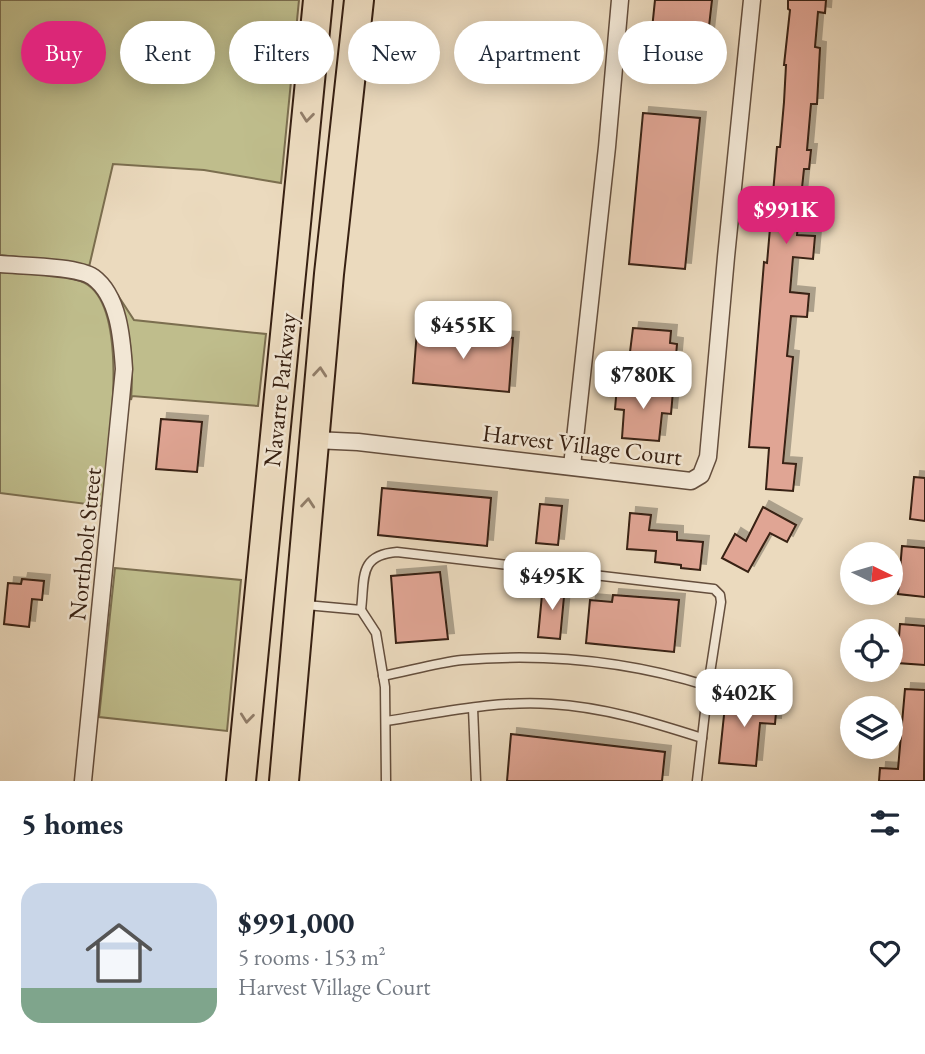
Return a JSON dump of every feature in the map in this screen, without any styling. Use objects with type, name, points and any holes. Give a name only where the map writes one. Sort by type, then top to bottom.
[{"type":"highway","name":"Navarre Parkway","points":[[241,781],[318,0]]},
{"type":"highway","name":"Navarre Parkway","points":[[284,781],[329,274],[359,0]]},
{"type":"highway","points":[[266,532],[284,585],[299,604]]},
{"type":"highway","points":[[258,612],[269,616],[277,625],[292,679]]},
{"type":"street","points":[[572,466],[606,161],[620,0]]},
{"type":"street","name":"Harvest Village Court","points":[[314,440],[358,442],[691,481],[701,475],[706,466],[752,0]]},
{"type":"street","name":"Northbolt Street","points":[[0,264],[73,271],[92,276],[106,293],[121,335],[124,369],[83,781]]},
{"type":"lane","points":[[386,781],[383,676],[376,633],[361,610],[366,566],[380,553],[397,552],[714,589],[720,595],[721,602],[697,781]]},
{"type":"lane","points":[[299,604],[361,610]]},
{"type":"lane","points":[[383,676],[461,660],[536,657],[599,661],[708,686]]},
{"type":"lane","points":[[386,721],[499,705],[550,704],[628,715],[702,738]]},
{"type":"lane","points":[[472,708],[476,781]]},
{"type":"shaded area","points":[[0,0],[299,0],[297,21],[229,21],[229,84],[291,84],[281,183],[204,170],[113,164],[89,267],[0,255]]},
{"type":"shaded area","points":[[0,272],[77,280],[85,283],[100,298],[109,322],[113,353],[111,422],[102,506],[0,493]]},
{"type":"shaded area","points":[[117,294],[134,320],[266,334],[258,406],[132,396],[131,400],[130,346],[126,320]]},
{"type":"shaded area","points":[[115,568],[241,580],[227,731],[99,717]]},
{"type":"building","points":[[655,0],[712,0],[710,21],[653,21]]},
{"type":"building","points":[[788,0],[826,0],[825,13],[818,12],[815,47],[820,48],[817,104],[811,104],[807,150],[811,150],[809,169],[804,169],[797,235],[815,236],[813,259],[793,257],[790,292],[809,294],[807,317],[791,316],[787,356],[793,357],[783,463],[796,464],[793,491],[766,489],[769,448],[749,447],[764,262],[767,263],[777,147],[780,147],[784,102],[784,65],[790,10]]},
{"type":"building","points":[[643,113],[700,118],[685,269],[629,264]]},
{"type":"building","points":[[633,328],[671,331],[670,343],[677,344],[676,356],[630,352]]},
{"type":"building","points":[[417,330],[513,338],[509,392],[413,383]]},
{"type":"building","points":[[617,386],[673,391],[671,414],[662,413],[659,441],[622,438],[624,410],[615,409]]},
{"type":"building","points":[[161,419],[202,422],[197,472],[156,469]]},
{"type":"building","points":[[914,477],[925,478],[925,521],[910,519]]},
{"type":"building","points":[[382,488],[491,498],[487,546],[378,535]]},
{"type":"building","points":[[540,504],[562,506],[558,545],[536,543]]},
{"type":"building","points":[[763,507],[796,525],[787,542],[770,533],[748,572],[722,558],[735,534],[746,541]]},
{"type":"building","points":[[630,513],[651,515],[649,530],[677,532],[677,540],[703,542],[700,570],[655,562],[656,551],[627,549]]},
{"type":"building","points":[[903,546],[925,548],[925,597],[903,595]]},
{"type":"building","points":[[440,572],[448,639],[396,643],[391,576]]},
{"type":"building","points":[[22,579],[44,581],[42,600],[32,599],[29,627],[4,624],[8,583],[21,584]]},
{"type":"building","points":[[543,584],[565,586],[560,639],[538,637]]},
{"type":"building","points":[[613,595],[679,600],[674,652],[586,643],[590,600],[612,602]]},
{"type":"building","points":[[903,624],[925,626],[925,665],[903,663]]},
{"type":"building","points":[[905,689],[925,690],[924,781],[879,781],[880,768],[898,769],[899,759],[903,759]]},
{"type":"building","points":[[726,696],[777,701],[775,724],[760,723],[756,766],[719,763]]},
{"type":"building","points":[[511,734],[665,752],[662,781],[507,781]]}]
